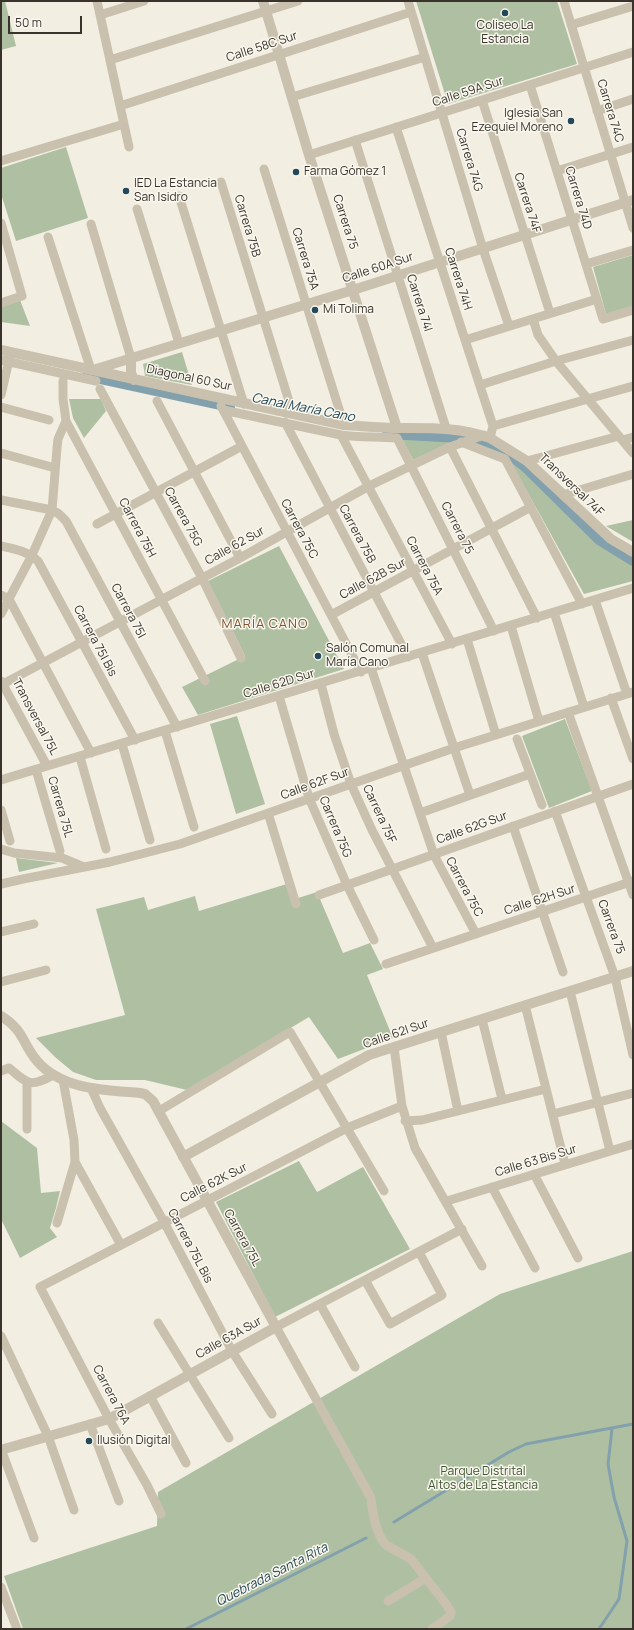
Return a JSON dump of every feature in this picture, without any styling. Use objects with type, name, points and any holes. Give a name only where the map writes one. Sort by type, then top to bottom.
[{"type":"street","points":[[97,1],[129,147]]},
{"type":"street","points":[[100,15],[144,1]]},
{"type":"street","points":[[110,60],[265,6],[298,1]]},
{"type":"street","name":"Carrera 74G","points":[[408,1],[483,249],[509,326]]},
{"type":"street","name":"Carrera 74C","points":[[564,1],[610,154],[629,202],[633,228]]},
{"type":"street","name":"Carrera 75","points":[[265,6],[309,155],[353,290],[397,433],[411,466],[494,631]]},
{"type":"street","points":[[571,25],[633,6]]},
{"type":"street","name":"Calle 58C Sur","points":[[120,106],[411,12]]},
{"type":"street","name":"Calle 59A Sur","points":[[309,155],[633,52]]},
{"type":"street","points":[[292,97],[425,57]]},
{"type":"street","name":"Carrera 74D","points":[[530,85],[603,319],[633,310]]},
{"type":"street","name":"Carrera 74F","points":[[482,100],[550,313]]},
{"type":"street","points":[[597,111],[633,100]]},
{"type":"street","points":[[1,161],[124,124]]},
{"type":"street","name":"Carrera 74H","points":[[396,127],[493,426]]},
{"type":"street","name":"Carrera 74I","points":[[355,140],[446,428]]},
{"type":"street","points":[[557,171],[633,147]]},
{"type":"street","name":"Carrera 75A","points":[[264,169],[343,430],[369,486],[452,644]]},
{"type":"street","name":"Carrera 75B","points":[[221,182],[292,414]]},
{"type":"street","points":[[178,196],[244,404]]},
{"type":"street","name":"Calle 60A Sur","points":[[91,370],[398,276],[629,202]]},
{"type":"street","points":[[137,209],[179,343]]},
{"type":"street","points":[[1,223],[5,251],[22,296],[1,303]]},
{"type":"street","points":[[91,224],[131,358],[131,374],[134,380]]},
{"type":"street","points":[[48,237],[91,370]]},
{"type":"street","points":[[586,264],[633,250]]},
{"type":"street","points":[[465,340],[597,299]]},
{"type":"street","points":[[533,319],[538,335],[556,361],[633,453]]},
{"type":"street","points":[[480,385],[556,361],[633,340]]},
{"type":"street","points":[[1,395],[5,356]]},
{"type":"street","name":"Diagonal 60 Sur","points":[[5,356],[91,370],[292,414],[343,430]]},
{"type":"street","name":"Carrera 75G","points":[[5,356],[98,385],[202,578],[241,658]]},
{"type":"street","name":"Carrera 75H","points":[[63,381],[63,399],[66,421],[205,681]]},
{"type":"street","points":[[487,436],[493,426],[633,386]]},
{"type":"street","name":"Carrera 75C","points":[[216,398],[361,672]]},
{"type":"street","points":[[157,401],[240,558]]},
{"type":"street","points":[[1,407],[49,420]]},
{"type":"street","name":"Diagonal 60 Sur","points":[[223,410],[285,422],[343,430],[397,433],[446,428],[487,436]]},
{"type":"street","points":[[1,614],[5,597],[32,555],[52,510],[58,439],[66,421]]},
{"type":"street","name":"Carrera 75B","points":[[285,422],[408,657]]},
{"type":"street","name":"Calle 62 Sur","points":[[2,683],[43,663],[240,558],[369,486],[460,442],[487,436]]},
{"type":"street","name":"Transversal 74F","points":[[487,436],[527,461],[611,539],[633,552]]},
{"type":"street","points":[[527,461],[621,438],[633,437]]},
{"type":"street","points":[[460,442],[505,459],[582,604]]},
{"type":"street","points":[[97,524],[242,446]]},
{"type":"street","points":[[450,447],[537,618]]},
{"type":"street","points":[[1,452],[55,468]]},
{"type":"street","points":[[563,495],[633,474]]},
{"type":"street","points":[[1,500],[52,510]]},
{"type":"street","name":"Calle 62B Sur","points":[[331,615],[531,507]]},
{"type":"street","name":"Carrera 75I","points":[[52,510],[66,521],[177,727]]},
{"type":"street","points":[[1,546],[23,550],[32,555]]},
{"type":"street","name":"Carrera 75I Bis","points":[[32,555],[38,561],[135,740]]},
{"type":"street","name":"Calle 62D Sur","points":[[3,777],[36,770],[633,588]]},
{"type":"street","points":[[5,597],[43,663],[91,753]]},
{"type":"street","points":[[595,600],[630,693]]},
{"type":"street","points":[[554,612],[584,707]]},
{"type":"street","points":[[511,626],[539,721]]},
{"type":"street","points":[[467,639],[496,735]]},
{"type":"street","points":[[422,653],[470,795]]},
{"type":"street","name":"Carrera 75C","points":[[371,668],[434,855],[476,934]]},
{"type":"street","name":"Transversal 75L","points":[[2,683],[47,766]]},
{"type":"street","name":"Carrera 75F","points":[[321,684],[334,734],[351,784],[432,948]]},
{"type":"street","name":"Calle 62F Sur","points":[[1,884],[110,862],[180,844],[454,748],[630,693]]},
{"type":"street","name":"Carrera 75G","points":[[279,696],[309,798],[347,885],[374,940]]},
{"type":"street","points":[[611,698],[633,759]]},
{"type":"street","points":[[568,712],[631,882],[633,895]]},
{"type":"street","points":[[164,731],[194,827]]},
{"type":"street","points":[[517,739],[542,805]]},
{"type":"street","points":[[122,744],[150,840]]},
{"type":"street","points":[[80,756],[106,849]]},
{"type":"street","name":"Carrera 75L","points":[[36,770],[60,851]]},
{"type":"street","points":[[420,813],[530,774]]},
{"type":"street","name":"Calle 62G Sur","points":[[318,895],[633,784]]},
{"type":"street","points":[[1,810],[10,841]]},
{"type":"street","name":"Carrera 75","points":[[555,811],[615,977],[633,1055]]},
{"type":"street","points":[[268,814],[296,904]]},
{"type":"street","points":[[513,826],[563,972]]},
{"type":"street","points":[[1,849],[14,853],[62,858],[84,867]]},
{"type":"street","name":"Calle 62H Sur","points":[[386,964],[631,882]]},
{"type":"street","points":[[1,932],[34,924]]},
{"type":"street","points":[[1,982],[46,970]]},
{"type":"street","name":"Calle 62I Sur","points":[[183,1157],[369,1055],[633,970]]},
{"type":"street","points":[[570,991],[610,1151]]},
{"type":"street","points":[[525,1005],[566,1164]]},
{"type":"street","points":[[1,1016],[15,1027],[22,1035],[36,1060],[53,1075],[63,1080],[91,1088]]},
{"type":"street","points":[[482,1019],[502,1099]]},
{"type":"street","points":[[158,1112],[290,1032],[384,1191]]},
{"type":"street","points":[[441,1032],[458,1111]]},
{"type":"street","points":[[394,1047],[402,1106],[415,1148],[447,1201],[482,1266]]},
{"type":"street","points":[[1,1071],[9,1068],[27,1083],[43,1081],[53,1075]]},
{"type":"street","points":[[57,1223],[75,1162],[74,1140],[63,1080]]},
{"type":"street","points":[[27,1083],[27,1129]]},
{"type":"street","name":"Carrera 75L","points":[[91,1088],[140,1093],[150,1097],[311,1392],[371,1498],[375,1523],[383,1542],[411,1558],[446,1604],[450,1612],[450,1616],[432,1629]]},
{"type":"street","name":"Carrera 75L Bis","points":[[91,1088],[100,1108],[164,1222],[232,1351],[272,1414]]},
{"type":"street","points":[[406,1121],[422,1120],[546,1089]]},
{"type":"street","points":[[553,1114],[633,1093]]},
{"type":"street","name":"Calle 62K Sur","points":[[40,1287],[347,1128],[402,1106]]},
{"type":"street","name":"Calle 63 Bis Sur","points":[[447,1201],[633,1144]]},
{"type":"street","points":[[75,1162],[121,1245]]},
{"type":"street","points":[[534,1174],[578,1258]]},
{"type":"street","points":[[492,1187],[535,1268]]},
{"type":"street","name":"Calle 63A Sur","points":[[1,1450],[109,1419],[276,1327],[462,1229]]},
{"type":"street","points":[[366,1280],[390,1324],[442,1295],[419,1252]]},
{"type":"street","name":"Carrera 76A","points":[[40,1287],[109,1419],[147,1485],[161,1514]]},
{"type":"street","points":[[320,1304],[355,1367]]},
{"type":"street","points":[[158,1323],[229,1438]]},
{"type":"street","points":[[1,1336],[48,1436],[74,1510]]},
{"type":"street","points":[[150,1396],[186,1463]]},
{"type":"street","points":[[90,1424],[119,1500]]},
{"type":"street","points":[[1,1450],[34,1538]]},
{"type":"street","points":[[388,1602],[426,1578]]},
{"type":"street","points":[[1,1587],[17,1629]]},
{"type":"green space","points":[[1,1],[5,1],[16,46],[1,50]]},
{"type":"green space","points":[[416,1],[557,1],[577,64],[448,104]]},
{"type":"green space","points":[[66,147],[88,218],[16,241],[1,194],[1,168]]},
{"type":"green space","points":[[633,255],[633,306],[606,314],[593,267]]},
{"type":"green space","points":[[20,300],[30,326],[1,322],[1,305]]},
{"type":"green space","points":[[182,352],[192,385],[145,376],[143,364]]},
{"type":"green space","points":[[69,399],[101,399],[106,411],[84,438],[73,418]]},
{"type":"green space","points":[[400,435],[460,438],[413,460]]},
{"type":"green space","points":[[504,450],[525,467],[599,540],[633,561],[633,581],[584,594]]},
{"type":"green space","points":[[633,520],[633,542],[606,526]]},
{"type":"green space","points":[[279,546],[344,669],[198,715],[182,687],[245,656],[208,581]]},
{"type":"green space","points":[[237,716],[265,804],[236,814],[210,724]]},
{"type":"green space","points":[[565,719],[592,791],[549,808],[522,736]]},
{"type":"green space","points":[[16,858],[58,863],[19,872]]},
{"type":"green space","points":[[290,883],[295,899],[317,892],[343,953],[370,943],[383,969],[367,975],[393,1038],[338,1059],[309,1017],[187,1090],[145,1080],[96,1080],[73,1072],[36,1038],[125,1015],[96,909],[144,897],[148,910],[195,896],[199,911]]},
{"type":"green space","points":[[1,1121],[37,1148],[41,1193],[60,1191],[50,1228],[57,1237],[20,1258],[1,1219]]},
{"type":"green space","points":[[299,1161],[317,1192],[363,1167],[410,1249],[275,1317],[216,1202]]},
{"type":"green space","name":"Parque Distrital Altos de La Estancia","points":[[633,1251],[633,1629],[23,1629],[4,1576],[157,1526],[158,1492],[500,1294]]},
{"type":"waterway","name":"Canal María Cano","points":[[87,376],[230,407]]},
{"type":"waterway","name":"Canal María Cano","points":[[387,434],[460,438],[504,450],[525,467],[599,540],[633,561]]},
{"type":"waterway","name":"Quebrada Santa Rita","points":[[394,1522],[509,1452],[526,1444],[633,1424]]},
{"type":"waterway","points":[[599,1629],[619,1599],[627,1541],[614,1497],[608,1464],[612,1429]]},
{"type":"waterway","name":"Quebrada Santa Rita","points":[[186,1629],[366,1538]]},
{"type":"place","name":"Coliseo La Estancia","points":[[505,13]]},
{"type":"place","name":"Iglesia San Ezequiel Moreno","points":[[571,121]]},
{"type":"place","name":"Farma Gómez 1","points":[[296,172]]},
{"type":"place","name":"IED La Estancia San Isidro","points":[[126,191]]},
{"type":"place","name":"Mi Tolima","points":[[315,310]]},
{"type":"place","name":"Salón Comunal María Cano","points":[[318,656]]},
{"type":"place","name":"Ilusión Digital","points":[[89,1441]]},
{"type":"district","name":"MARÍA CANO","points":[[265,624]]}]
